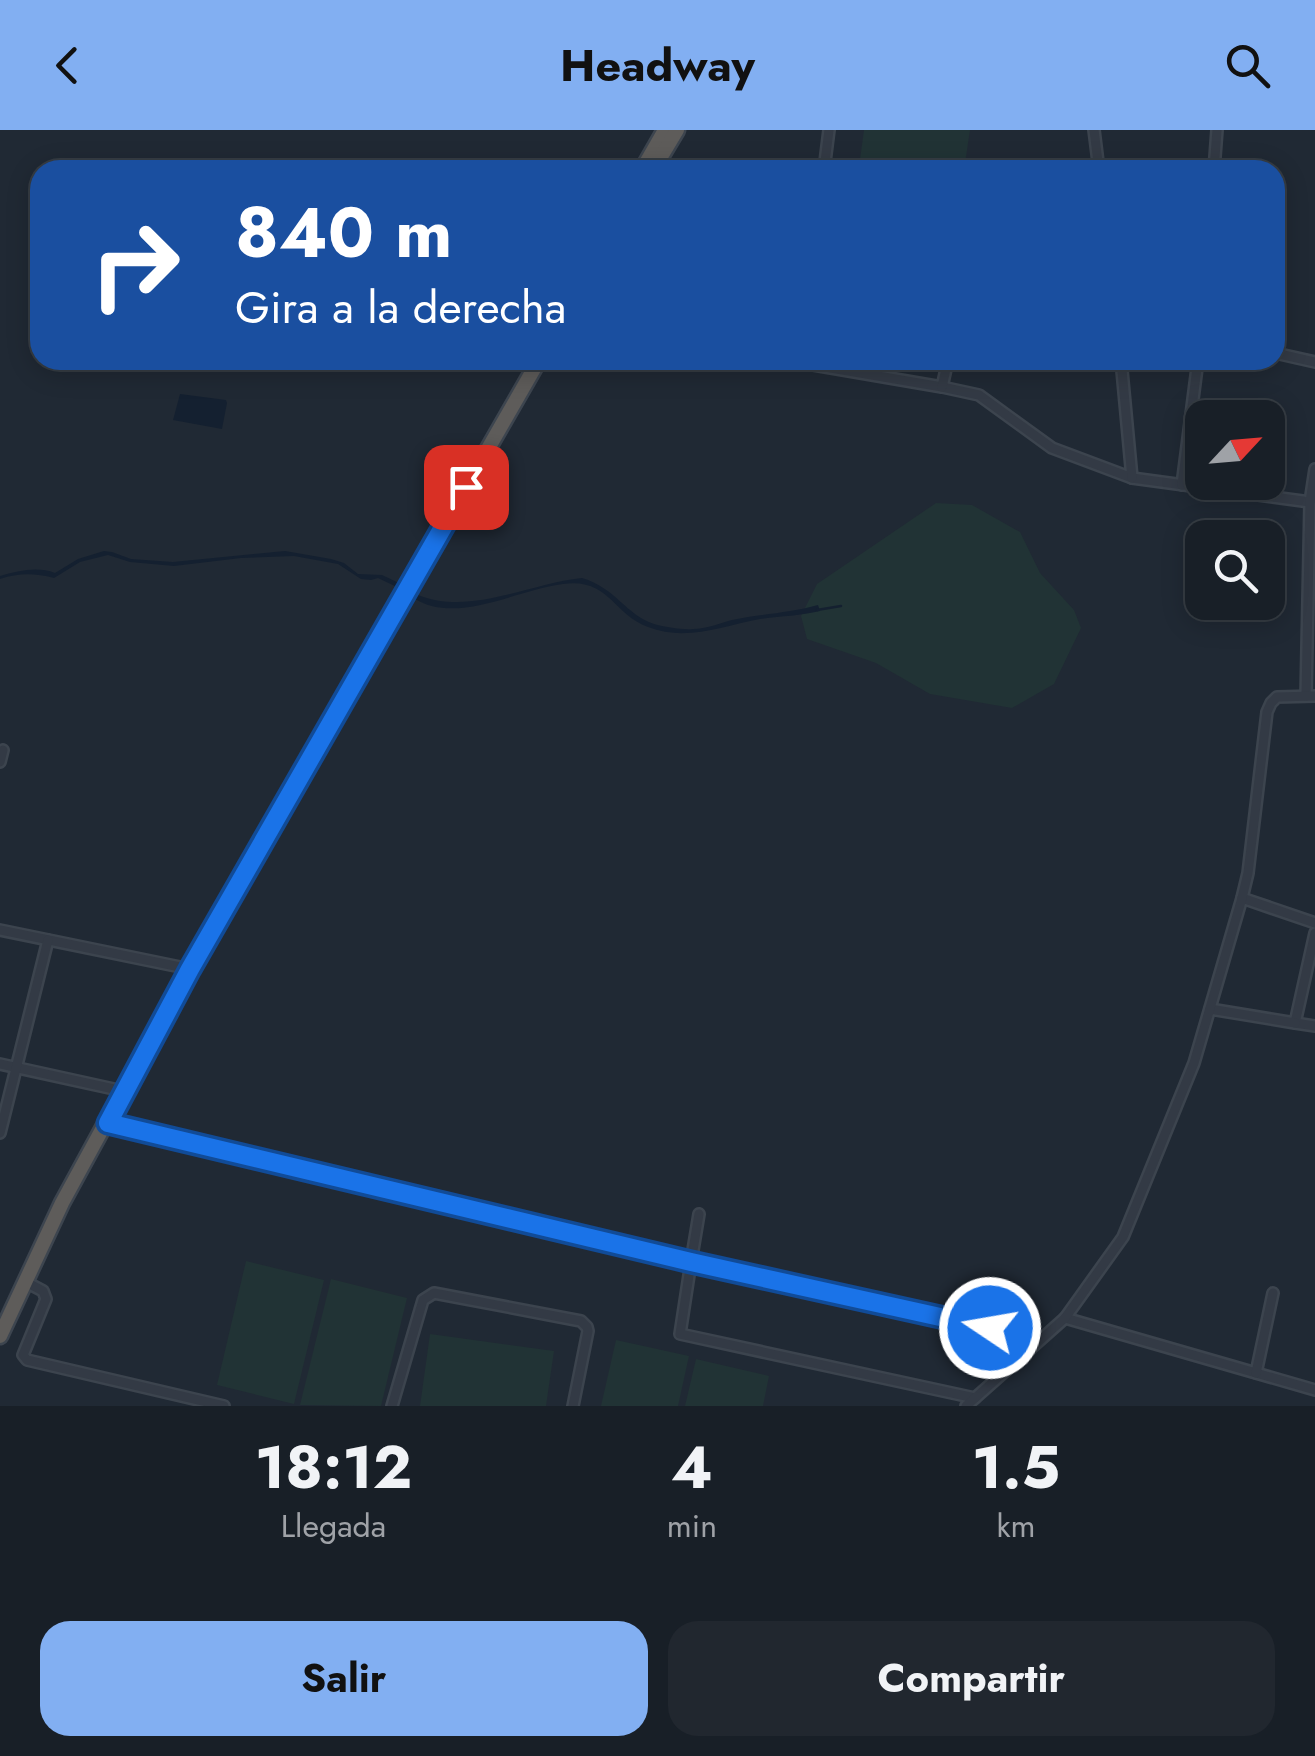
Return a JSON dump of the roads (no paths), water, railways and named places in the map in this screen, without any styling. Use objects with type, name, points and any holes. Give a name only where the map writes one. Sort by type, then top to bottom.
[{"type":"highway","points":[[648,160],[666,130]]},
{"type":"highway","points":[[658,160],[677,130]]},
{"type":"highway","points":[[2,1332],[62,1203],[190,969],[532,370]]},
{"type":"street","points":[[825,160],[829,130]]},
{"type":"street","points":[[1094,130],[1098,160]]},
{"type":"street","points":[[1215,160],[1217,130]]},
{"type":"street","points":[[1285,355],[1315,362]]},
{"type":"street","points":[[845,370],[979,395],[1052,448],[1132,478],[1310,502]]},
{"type":"street","points":[[942,387],[946,370]]},
{"type":"street","points":[[1122,370],[1132,478]]},
{"type":"street","points":[[1182,485],[1197,370]]},
{"type":"street","points":[[966,1406],[1065,1318],[1122,1237],[1194,1063],[1248,873],[1267,712],[1277,697],[1311,696],[1310,502],[1315,469]]},
{"type":"street","points":[[0,762],[3,750]]},
{"type":"street","points":[[1242,898],[1315,923]]},
{"type":"street","points":[[0,930],[190,969]]},
{"type":"street","points":[[1295,1023],[1315,933]]},
{"type":"street","points":[[0,1134],[48,940]]},
{"type":"street","points":[[1210,1008],[1315,1026]]},
{"type":"street","points":[[0,1064],[123,1091]]},
{"type":"street","points":[[108,1123],[691,1262],[1013,1333],[1036,1344]]},
{"type":"street","points":[[699,1214],[680,1334],[975,1398]]},
{"type":"street","points":[[22,1287],[43,1291],[46,1299],[23,1354],[27,1360],[224,1406]]},
{"type":"street","points":[[1256,1373],[1273,1293]]},
{"type":"street","points":[[392,1406],[423,1300],[434,1294],[581,1321],[588,1331],[573,1406]]},
{"type":"street","points":[[1065,1318],[1315,1390]]},
{"type":"water","points":[[180,394],[226,400],[222,429],[173,420]]},
{"type":"water","points":[[104,551],[131,559],[173,562],[285,551],[331,559],[358,574],[382,575],[401,584],[399,588],[378,578],[361,579],[338,564],[294,556],[174,566],[130,562],[108,555],[80,562],[54,578],[27,574],[0,579],[28,570],[55,573],[78,559]]},
{"type":"water","points":[[582,578],[604,588],[644,620],[674,628],[703,628],[818,605],[820,611],[676,633],[636,621],[601,592],[579,584],[545,587],[469,607],[432,606],[415,599],[418,595],[438,601],[479,600]]},
{"type":"waterway","points":[[817,610],[841,606]]}]
